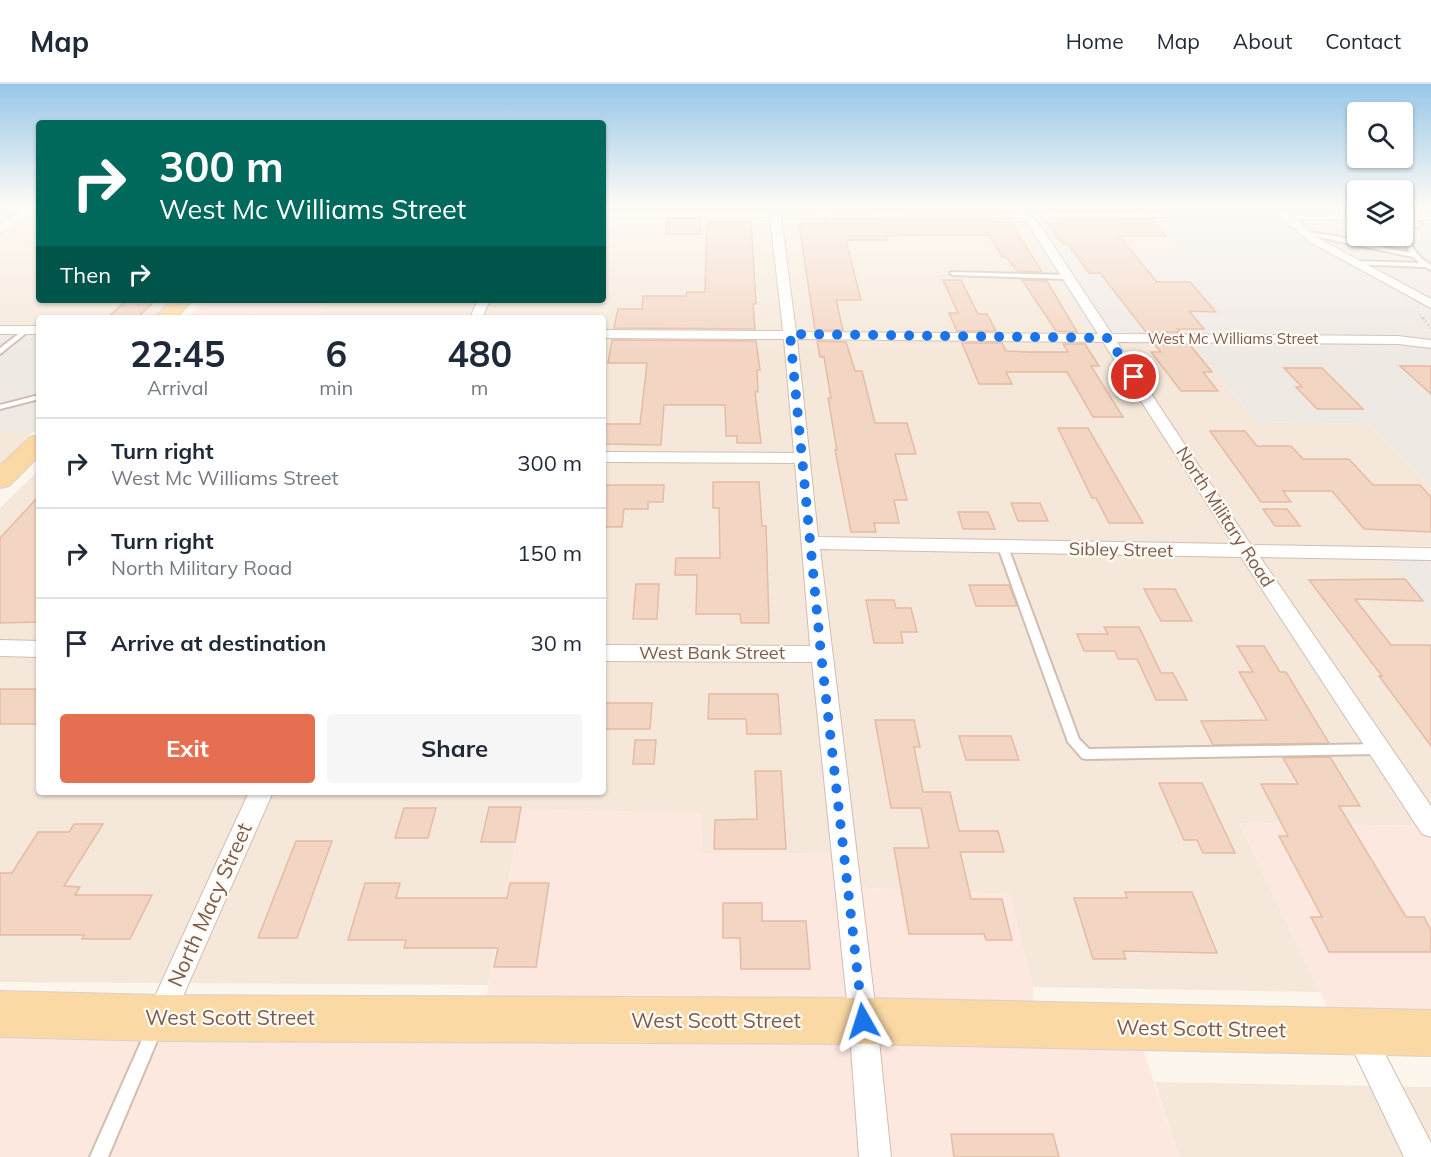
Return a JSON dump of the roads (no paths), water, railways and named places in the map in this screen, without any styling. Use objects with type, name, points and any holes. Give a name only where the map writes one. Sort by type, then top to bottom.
[{"type":"main road","points":[[167,315],[180,303]]},
{"type":"main road","points":[[0,480],[35,450]]},
{"type":"main road","name":"West Scott Street","points":[[0,1014],[159,1018],[863,1021],[1431,1033]]},
{"type":"street","points":[[780,255],[821,654],[863,1021],[875,1157]]},
{"type":"street","name":"North Military Road","points":[[1054,255],[1247,552],[1431,826]]},
{"type":"street","points":[[1342,255],[1431,304]]},
{"type":"street","points":[[0,330],[33,330]]},
{"type":"street","name":"West Mc Williams Street","points":[[606,334],[1398,340],[1431,344]]},
{"type":"street","points":[[606,456],[802,458]]},
{"type":"street","name":"Sibley Street","points":[[811,543],[1431,554]]},
{"type":"street","points":[[0,648],[36,649]]},
{"type":"street","name":"West Bank Street","points":[[606,652],[821,654]]},
{"type":"street","name":"North Macy Street","points":[[159,1018],[260,795]]},
{"type":"street","points":[[1359,1033],[1421,1157]]},
{"type":"lane","points":[[1413,255],[1428,267]]},
{"type":"lane","points":[[1353,262],[1428,267]]},
{"type":"lane","points":[[953,273],[1068,277]]},
{"type":"lane","points":[[0,352],[33,330]]},
{"type":"lane","points":[[0,407],[36,398]]},
{"type":"lane","points":[[1003,547],[1074,742],[1086,754],[1379,749]]},
{"type":"lane","points":[[99,1157],[159,1018]]}]
